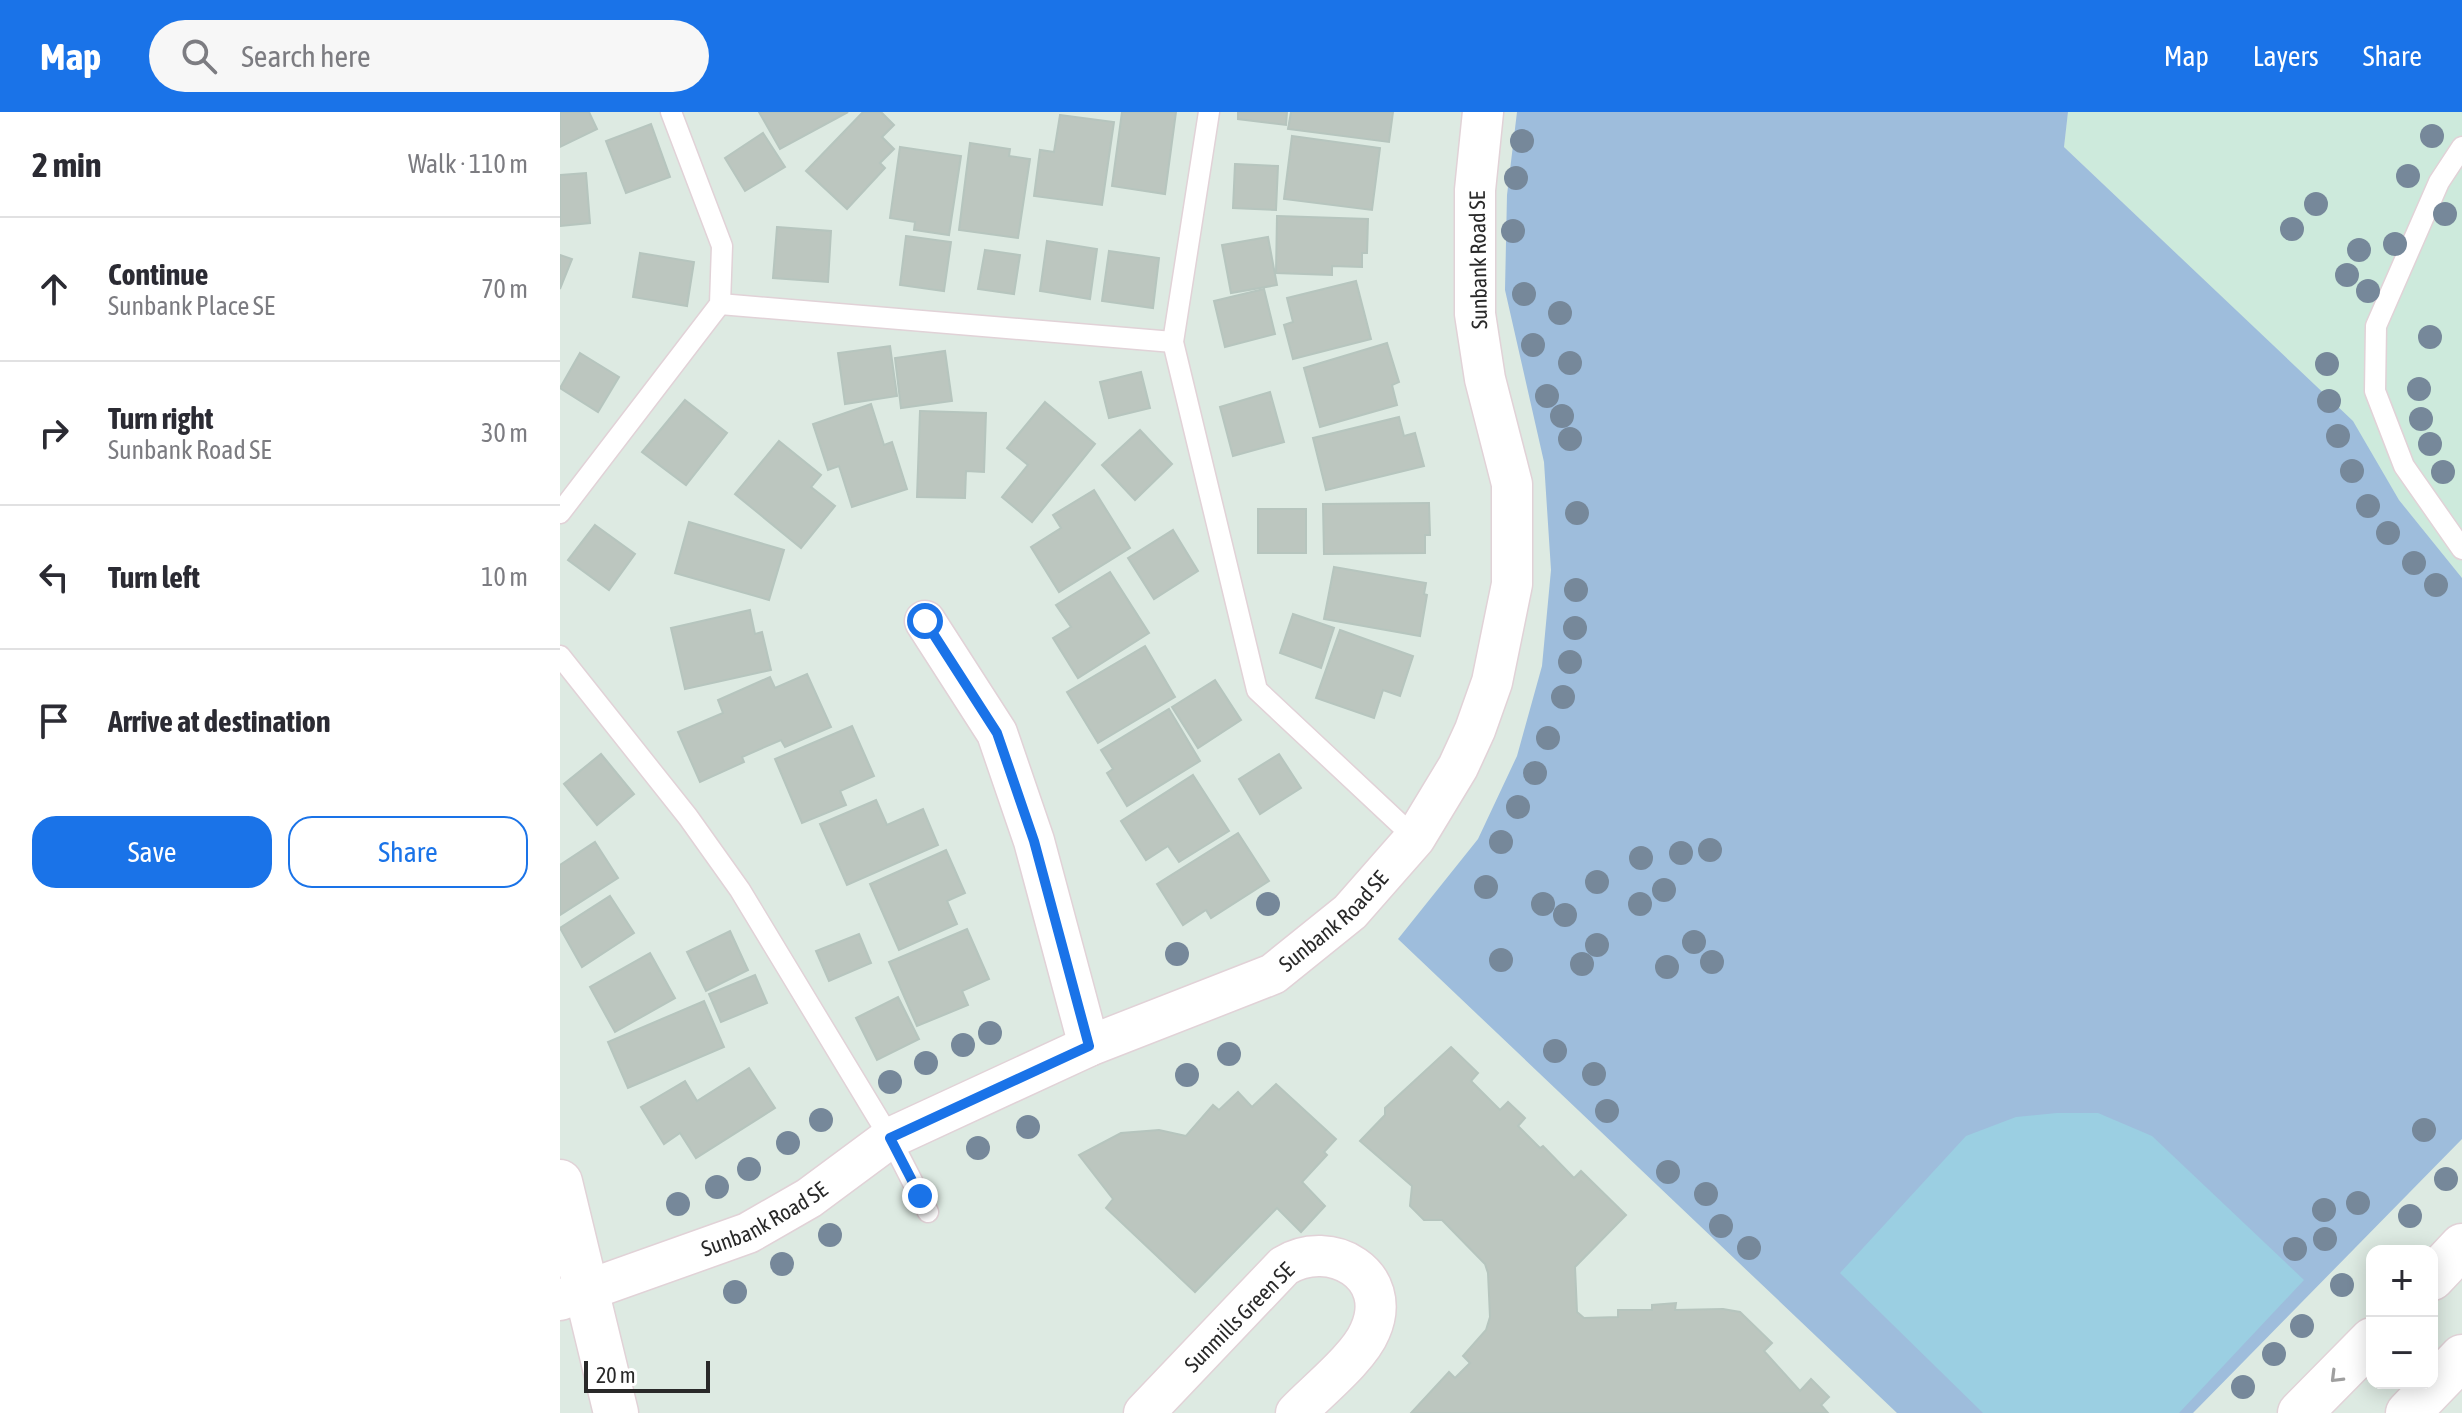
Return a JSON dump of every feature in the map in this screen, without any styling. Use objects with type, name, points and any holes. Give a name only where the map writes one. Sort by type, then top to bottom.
[{"type":"street","name":"Sunbank Road SE","points":[[574,1295],[748,1233],[809,1198],[890,1138],[1089,1046],[1273,974],[1350,912],[1415,838],[1458,767],[1475,730],[1492,682],[1512,584],[1512,484],[1485,379],[1475,314],[1475,190],[1483,112]]},
{"type":"street","points":[[925,621],[997,733],[1034,841],[1089,1046]]},
{"type":"street","points":[[560,1182],[574,1295],[616,1413]]},
{"type":"street","points":[[2438,1272],[2462,1246]]},
{"type":"street","name":"Sunmills Green SE","points":[[1144,1413],[1284,1266],[1299,1257],[1331,1255],[1353,1266],[1369,1285],[1374,1317],[1361,1346],[1296,1413]]},
{"type":"street","points":[[2300,1413],[2366,1346]]},
{"type":"street","points":[[2408,1413],[2462,1357]]},
{"type":"lane","points":[[560,513],[720,304],[722,246],[671,112]]},
{"type":"lane","points":[[1209,112],[1173,342],[1257,690],[1415,838]]},
{"type":"lane","points":[[2462,147],[2439,182],[2376,326],[2375,391],[2404,466],[2462,549]]},
{"type":"lane","points":[[720,304],[1173,342]]},
{"type":"lane","points":[[560,656],[688,817],[740,890],[890,1138],[928,1212]]},
{"type":"shaded area","points":[[1517,112],[2068,112],[2064,147],[2353,421],[2399,500],[2462,578],[2462,1139],[2193,1413],[1897,1413],[1398,939],[1478,839],[1517,756],[1542,666],[1551,570],[1544,462],[1505,290],[1507,195]]},
{"type":"shaded area","points":[[2068,112],[2462,112],[2462,578],[2399,500],[2352,421],[2064,147]]},
{"type":"shaded area","points":[[2098,1113],[2152,1136],[2304,1280],[2179,1413],[1983,1413],[1840,1273],[1966,1136],[2016,1117]]},
{"type":"building","points":[[560,112],[589,112],[597,129],[560,147]]},
{"type":"building","points":[[759,112],[848,112],[780,149]]},
{"type":"building","points":[[863,112],[881,112],[894,125],[882,137],[894,149],[880,163],[885,168],[847,209],[806,171]]},
{"type":"building","points":[[1122,112],[1176,112],[1165,194],[1112,186]]},
{"type":"building","points":[[1238,112],[1287,112],[1286,125],[1238,119]]},
{"type":"building","points":[[1291,112],[1393,112],[1389,142],[1288,129]]},
{"type":"building","points":[[1060,115],[1114,122],[1102,205],[1034,196],[1040,150],[1054,152]]},
{"type":"building","points":[[651,124],[670,177],[626,193],[606,141]]},
{"type":"building","points":[[763,133],[785,167],[745,191],[725,158]]},
{"type":"building","points":[[1292,136],[1380,148],[1372,210],[1284,199]]},
{"type":"building","points":[[970,143],[1010,149],[1009,156],[1030,159],[1018,238],[959,230]]},
{"type":"building","points":[[900,147],[961,156],[949,235],[914,230],[915,222],[890,218]]},
{"type":"building","points":[[1235,164],[1278,166],[1276,210],[1233,208]]},
{"type":"building","points":[[586,173],[590,223],[560,226],[560,175]]},
{"type":"building","points":[[1277,216],[1368,219],[1367,253],[1362,253],[1362,267],[1332,266],[1332,275],[1276,273]]},
{"type":"building","points":[[777,227],[831,231],[828,282],[773,278]]},
{"type":"building","points":[[906,236],[951,242],[944,291],[900,285]]},
{"type":"building","points":[[1268,237],[1277,285],[1231,293],[1222,245]]},
{"type":"building","points":[[1047,241],[1097,249],[1090,299],[1040,291]]},
{"type":"building","points":[[985,250],[1020,255],[1014,294],[978,289]]},
{"type":"building","points":[[1109,251],[1159,258],[1153,308],[1102,301]]},
{"type":"building","points":[[640,253],[694,262],[687,306],[633,297]]},
{"type":"building","points":[[560,255],[572,259],[560,289]]},
{"type":"building","points":[[1356,281],[1371,339],[1293,359],[1284,325],[1293,322],[1287,298]]},
{"type":"building","points":[[1264,289],[1275,334],[1225,347],[1214,301]]},
{"type":"building","points":[[1387,343],[1399,382],[1392,385],[1397,405],[1320,427],[1304,368]]},
{"type":"building","points":[[890,346],[897,396],[845,404],[838,353]]},
{"type":"building","points":[[945,351],[952,401],[901,408],[895,358]]},
{"type":"building","points":[[580,353],[619,377],[598,412],[560,388]]},
{"type":"building","points":[[1141,372],[1150,408],[1109,418],[1100,382]]},
{"type":"building","points":[[1270,392],[1284,442],[1233,456],[1220,407]]},
{"type":"building","points":[[685,400],[727,433],[686,485],[642,452]]},
{"type":"building","points":[[1045,402],[1095,444],[1032,522],[1002,497],[1028,465],[1007,448]]},
{"type":"building","points":[[871,404],[884,445],[892,442],[907,489],[852,507],[839,466],[828,470],[813,424]]},
{"type":"building","points":[[920,411],[986,413],[984,472],[966,471],[965,498],[917,497]]},
{"type":"building","points":[[1399,417],[1404,436],[1415,433],[1424,466],[1326,490],[1313,438]]},
{"type":"building","points":[[1140,430],[1172,464],[1135,500],[1102,465]]},
{"type":"building","points":[[779,441],[821,475],[811,487],[835,506],[801,548],[735,494]]},
{"type":"building","points":[[1094,490],[1130,548],[1059,592],[1031,547],[1061,528],[1053,515]]},
{"type":"building","points":[[1429,503],[1430,535],[1425,535],[1425,553],[1324,554],[1323,504]]},
{"type":"building","points":[[1258,509],[1306,509],[1306,553],[1258,553]]},
{"type":"building","points":[[689,522],[784,550],[769,600],[675,573]]},
{"type":"building","points":[[595,525],[635,554],[609,590],[568,560]]},
{"type":"building","points":[[1173,530],[1198,571],[1154,599],[1128,558]]},
{"type":"building","points":[[1334,567],[1426,583],[1420,636],[1324,619]]},
{"type":"building","points":[[1110,572],[1149,633],[1078,678],[1053,638],[1071,627],[1056,605]]},
{"type":"building","points":[[750,610],[755,634],[762,632],[771,670],[685,689],[671,628]]},
{"type":"building","points":[[1293,614],[1334,628],[1321,668],[1280,653]]},
{"type":"building","points":[[1340,630],[1413,656],[1400,696],[1383,690],[1374,718],[1316,698]]},
{"type":"building","points":[[1145,646],[1175,697],[1098,743],[1067,692]]},
{"type":"building","points":[[807,674],[831,727],[785,747],[781,740],[742,757],[744,762],[700,782],[678,732],[723,713],[718,700],[770,677],[775,688]]},
{"type":"building","points":[[1215,680],[1241,720],[1198,748],[1172,707]]},
{"type":"building","points":[[1169,709],[1200,761],[1127,806],[1107,773],[1113,769],[1101,750]]},
{"type":"building","points":[[852,726],[874,776],[840,791],[846,805],[802,823],[775,759]]},
{"type":"building","points":[[601,754],[634,794],[597,825],[564,784]]},
{"type":"building","points":[[1279,754],[1301,788],[1260,814],[1239,779]]},
{"type":"building","points":[[1193,775],[1229,831],[1179,862],[1168,846],[1146,860],[1121,821]]},
{"type":"building","points":[[876,800],[887,825],[923,809],[938,845],[847,885],[820,824]]},
{"type":"building","points":[[1238,833],[1269,881],[1211,918],[1206,910],[1183,925],[1157,884]]},
{"type":"building","points":[[595,842],[618,878],[560,915],[560,865]]},
{"type":"building","points":[[946,850],[965,893],[947,901],[957,924],[899,950],[870,884]]},
{"type":"building","points":[[610,896],[634,933],[582,967],[560,928]]},
{"type":"building","points":[[967,929],[989,979],[962,991],[968,1005],[917,1026],[889,962]]},
{"type":"building","points":[[730,931],[748,970],[706,991],[687,952]]},
{"type":"building","points":[[859,934],[871,963],[829,981],[816,951]]},
{"type":"building","points":[[650,953],[675,998],[615,1032],[590,987]]},
{"type":"building","points":[[755,975],[767,1003],[721,1022],[709,994]]},
{"type":"building","points":[[898,997],[919,1039],[877,1060],[856,1018]]},
{"type":"building","points":[[704,1001],[724,1047],[628,1088],[608,1042]]},
{"type":"building","points":[[1451,1047],[1478,1073],[1471,1081],[1500,1110],[1508,1102],[1525,1118],[1518,1126],[1540,1148],[1543,1146],[1574,1178],[1581,1171],[1626,1215],[1575,1267],[1577,1312],[1584,1318],[1618,1317],[1618,1310],[1652,1310],[1652,1305],[1676,1303],[1675,1310],[1723,1309],[1740,1312],[1772,1343],[1764,1351],[1800,1391],[1811,1379],[1829,1397],[1821,1405],[1828,1413],[1411,1413],[1449,1372],[1455,1378],[1470,1363],[1463,1356],[1486,1330],[1490,1317],[1488,1273],[1485,1264],[1442,1220],[1424,1220],[1410,1206],[1412,1186],[1360,1141],[1385,1115],[1385,1108]]},
{"type":"building","points":[[749,1068],[775,1108],[696,1158],[680,1133],[664,1144],[641,1107],[685,1081],[697,1101]]},
{"type":"building","points":[[1276,1084],[1336,1139],[1324,1152],[1327,1155],[1302,1182],[1325,1206],[1301,1232],[1277,1208],[1195,1292],[1106,1208],[1113,1199],[1079,1155],[1121,1133],[1159,1130],[1186,1136],[1213,1105],[1219,1110],[1238,1092],[1252,1107]]},
{"type":"route","points":[[920,1196],[890,1138],[1089,1046],[1034,841],[997,733],[925,621]]}]
